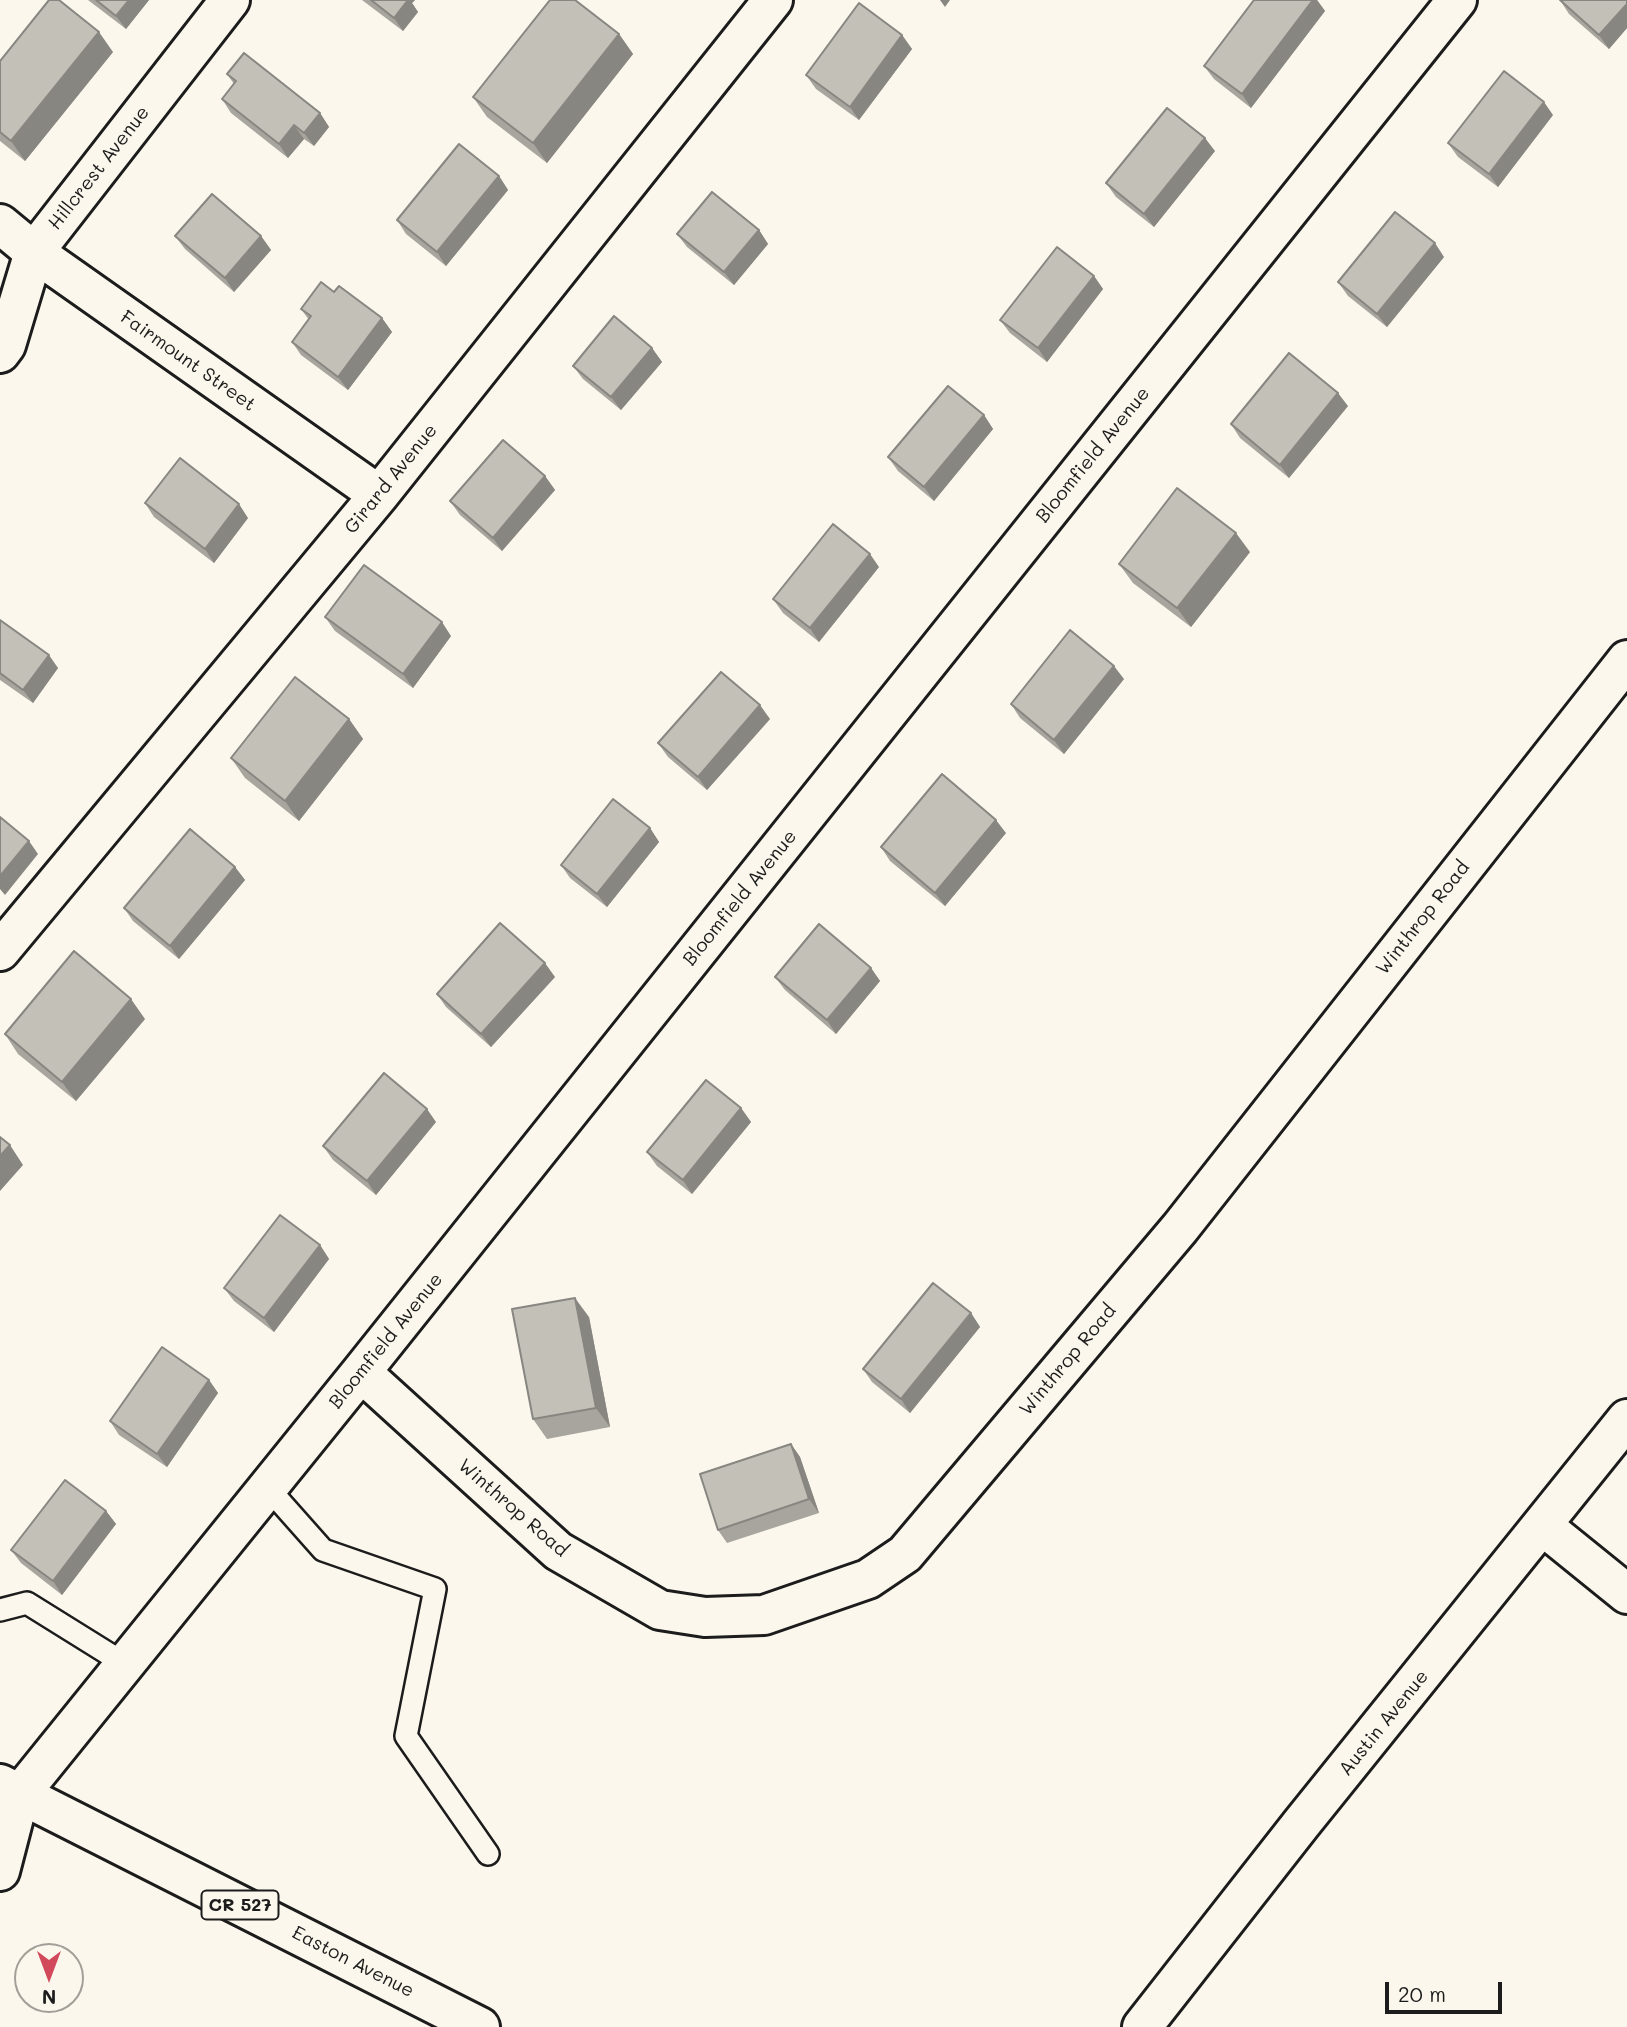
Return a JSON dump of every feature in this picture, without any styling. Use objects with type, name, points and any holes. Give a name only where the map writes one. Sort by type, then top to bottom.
[{"type":"street","name":"Hillcrest Avenue","points":[[0,353],[6,345],[34,252],[230,0]]},
{"type":"street","name":"Girard Avenue","points":[[0,951],[379,495],[773,0]]},
{"type":"street","name":"Bloomfield Avenue","points":[[10,1789],[125,1664],[268,1488],[1457,0]]},
{"type":"street","name":"Fairmount Street","points":[[0,224],[34,252],[379,495]]},
{"type":"street","name":"Winthrop Road","points":[[361,1373],[558,1551],[660,1610],[705,1617],[764,1615],[869,1579],[905,1553],[1180,1228],[1627,660]]},
{"type":"street","name":"Austin Avenue","points":[[1142,2027],[1627,1419]]},
{"type":"street","points":[[1543,1526],[1627,1594]]},
{"type":"street","points":[[0,1871],[10,1789]]},
{"type":"street","name":"Easton Avenue","points":[[10,1789],[480,2027]]},
{"type":"lane","points":[[268,1488],[323,1550],[435,1589],[407,1736],[488,1854]]},
{"type":"lane","points":[[0,1609],[27,1603],[125,1664]]},
{"type":"building","points":[[49,0],[59,0],[99,32],[11,141],[0,132],[0,61]]},
{"type":"building","points":[[96,0],[129,0],[116,16]]},
{"type":"building","points":[[371,0],[408,0],[394,18]]},
{"type":"building","points":[[550,0],[575,0],[619,34],[533,143],[473,97]]},
{"type":"building","points":[[1254,0],[1313,0],[1242,94],[1204,66]]},
{"type":"building","points":[[1560,0],[1627,0],[1627,4],[1599,35]]},
{"type":"building","points":[[859,3],[902,35],[850,107],[806,75]]},
{"type":"building","points":[[244,53],[320,113],[304,133],[294,125],[279,144],[222,99],[236,81],[227,74]]},
{"type":"building","points":[[1504,71],[1544,102],[1489,174],[1448,143]]},
{"type":"building","points":[[1167,108],[1205,138],[1144,214],[1106,183]]},
{"type":"building","points":[[459,144],[499,176],[437,252],[397,220]]},
{"type":"building","points":[[712,192],[759,230],[724,272],[677,234]]},
{"type":"building","points":[[212,194],[261,236],[225,278],[175,236]]},
{"type":"building","points":[[1395,212],[1435,243],[1377,314],[1338,282]]},
{"type":"building","points":[[1057,247],[1094,276],[1038,348],[1000,320]]},
{"type":"building","points":[[321,282],[334,292],[339,286],[382,318],[338,377],[292,342],[311,316],[301,309]]},
{"type":"building","points":[[614,316],[652,348],[611,397],[573,366]]},
{"type":"building","points":[[1289,353],[1338,393],[1280,465],[1231,424]]},
{"type":"building","points":[[948,386],[984,415],[924,487],[888,457]]},
{"type":"building","points":[[503,440],[545,476],[493,538],[450,501]]},
{"type":"building","points":[[180,458],[239,504],[205,549],[145,503]]},
{"type":"building","points":[[1177,488],[1236,533],[1177,608],[1119,564]]},
{"type":"building","points":[[833,524],[870,554],[810,628],[773,599]]},
{"type":"building","points":[[364,565],[442,622],[403,674],[325,617]]},
{"type":"building","points":[[0,620],[49,655],[23,690],[0,673]]},
{"type":"building","points":[[1070,630],[1114,666],[1054,740],[1011,704]]},
{"type":"building","points":[[721,672],[760,705],[698,777],[658,743]]},
{"type":"building","points":[[295,677],[349,719],[285,801],[231,758]]},
{"type":"building","points":[[942,774],[996,820],[935,893],[881,847]]},
{"type":"building","points":[[613,799],[650,828],[597,894],[561,865]]},
{"type":"building","points":[[0,817],[29,841],[0,876]]},
{"type":"building","points":[[190,829],[235,867],[170,946],[124,908]]},
{"type":"building","points":[[500,923],[545,963],[481,1034],[437,994]]},
{"type":"building","points":[[819,924],[871,968],[827,1020],[775,977]]},
{"type":"building","points":[[74,951],[131,999],[62,1082],[5,1034]]},
{"type":"building","points":[[384,1073],[427,1109],[367,1181],[323,1146]]},
{"type":"building","points":[[706,1080],[741,1108],[683,1180],[647,1152]]},
{"type":"building","points":[[0,1137],[10,1145],[0,1156]]},
{"type":"building","points":[[280,1215],[320,1245],[264,1318],[224,1288]]},
{"type":"building","points":[[933,1283],[971,1313],[901,1399],[863,1369]]},
{"type":"building","points":[[575,1298],[596,1408],[533,1419],[512,1309]]},
{"type":"building","points":[[162,1347],[209,1380],[157,1454],[110,1421]]},
{"type":"building","points":[[791,1444],[809,1499],[718,1530],[700,1474]]},
{"type":"building","points":[[65,1480],[106,1511],[53,1581],[11,1550]]}]
